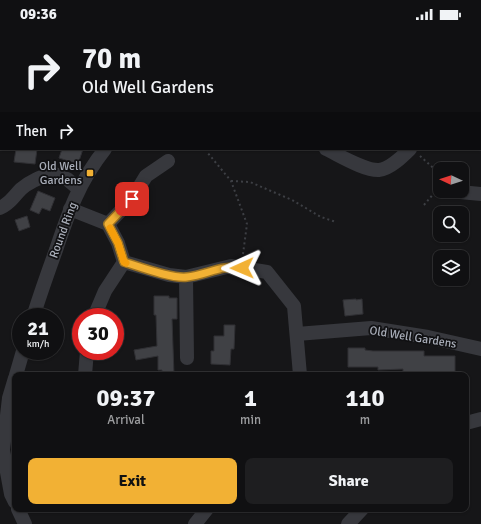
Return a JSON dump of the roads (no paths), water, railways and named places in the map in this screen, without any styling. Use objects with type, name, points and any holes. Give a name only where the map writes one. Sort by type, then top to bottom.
[{"type":"street","name":"Round Ring","points":[[36,308],[70,209],[92,165],[104,150]]},
{"type":"street","points":[[328,150],[369,169],[379,170],[414,152]]},
{"type":"street","points":[[108,224],[132,199],[146,176],[168,161]]},
{"type":"street","points":[[0,208],[8,204],[21,190],[35,179],[52,173],[67,179],[79,189]]},
{"type":"street","points":[[469,193],[481,194]]},
{"type":"street","points":[[70,209],[108,224],[118,243],[124,262]]},
{"type":"street","points":[[124,262],[169,275],[186,278],[231,266],[267,272],[294,306],[300,372]]},
{"type":"street","points":[[98,308],[105,291],[124,262]]},
{"type":"street","points":[[186,278],[187,358]]},
{"type":"street","name":"Old Well Gardens","points":[[297,334],[371,328],[428,337],[481,349]]},
{"type":"street","points":[[17,372],[20,360]]},
{"type":"street","points":[[86,372],[87,360]]},
{"type":"street","points":[[12,388],[9,398],[3,450],[3,468],[12,496]]},
{"type":"street","points":[[469,422],[481,419]]},
{"type":"street","points":[[19,512],[25,524]]},
{"type":"street","points":[[195,524],[205,512]]},
{"type":"street","points":[[348,524],[359,512]]},
{"type":"place","name":"Old Well Gardens","points":[[90,173]]}]
